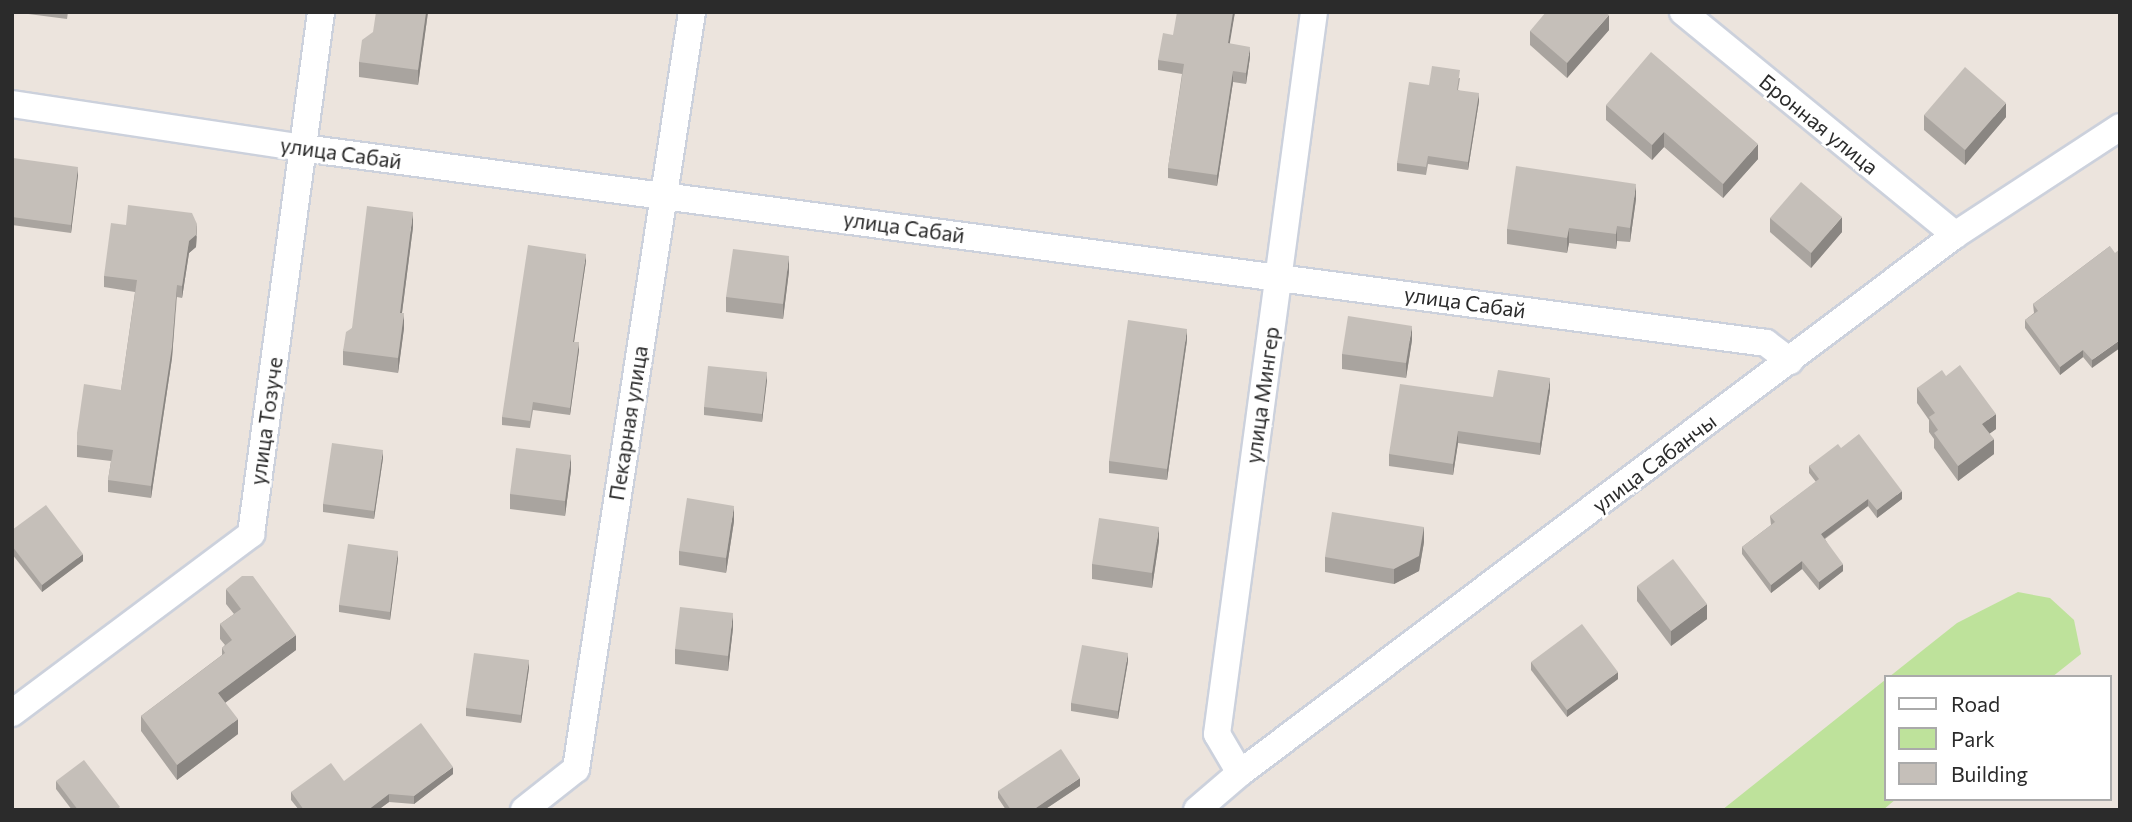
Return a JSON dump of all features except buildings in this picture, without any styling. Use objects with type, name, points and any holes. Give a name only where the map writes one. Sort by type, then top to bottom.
[{"type":"street","name":"улица Тозуче","points":[[12,713],[251,534],[321,12]]},
{"type":"street","name":"Пекарная улица","points":[[524,810],[576,769],[692,12]]},
{"type":"street","name":"улица Мингер","points":[[1240,773],[1217,734],[1314,12]]},
{"type":"street","name":"Бронная улица","points":[[1683,12],[1955,235]]},
{"type":"street","name":"улица Сабай","points":[[12,104],[303,148],[1766,344],[1790,361]]},
{"type":"street","name":"улица Сабанчы","points":[[1197,810],[1240,773],[1955,235],[2120,127]]},
{"type":"green space","points":[[2018,592],[2050,598],[2074,620],[2081,654],[2055,675],[1892,675],[1957,623]]},
{"type":"green space","points":[[1884,681],[1884,801],[1894,801],[1883,810],[1722,810]]}]
